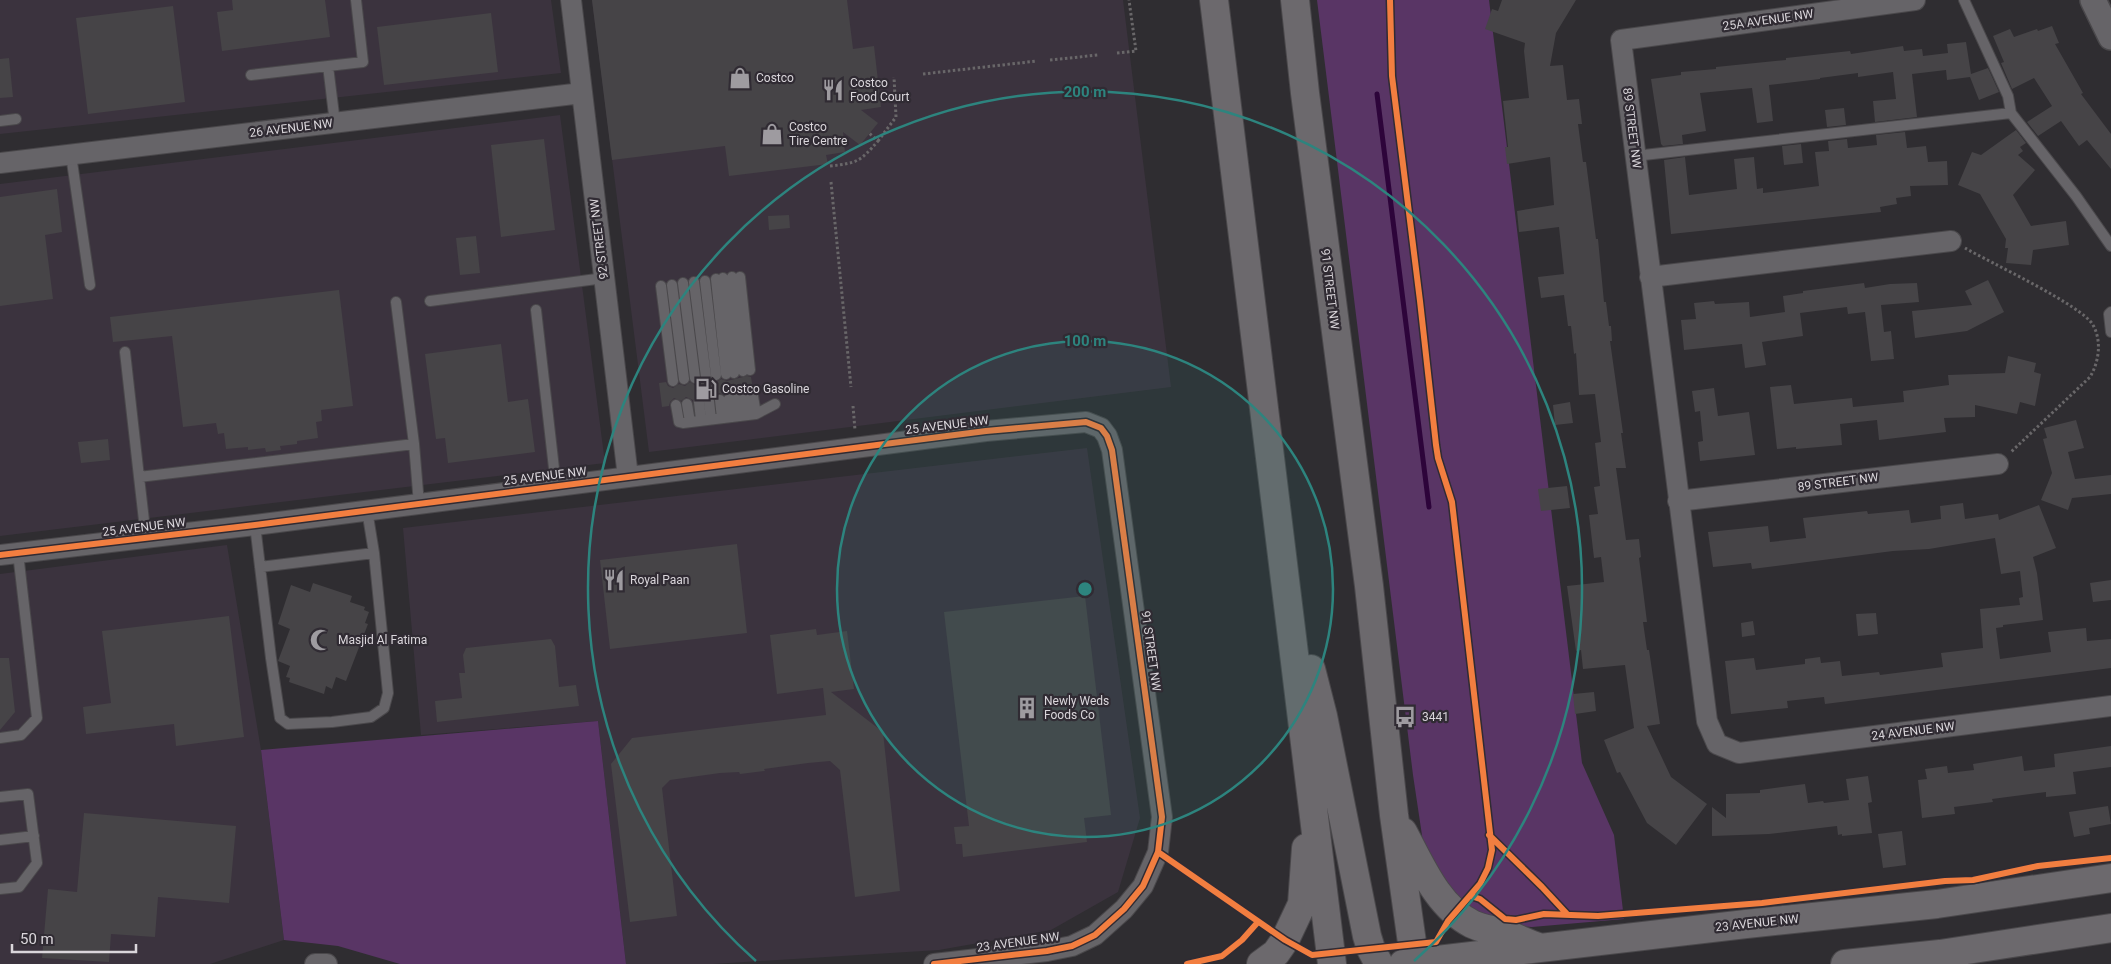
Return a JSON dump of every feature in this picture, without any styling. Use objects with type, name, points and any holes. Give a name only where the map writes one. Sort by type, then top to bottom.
[{"type":"main road","points":[[1214,0],[1332,964]]},
{"type":"main road","points":[[1284,0],[1305,93]]},
{"type":"main road","name":"91 STREET NW","points":[[1295,0],[1305,93],[1369,586],[1411,964]]},
{"type":"main road","points":[[1285,575],[1323,716],[1366,936],[1380,964]]},
{"type":"main road","points":[[1261,964],[1276,953],[1285,940],[1302,904],[1305,860],[1307,754]]},
{"type":"main road","points":[[1394,815],[1428,879],[1451,908],[1472,924],[1505,934],[1542,956]]},
{"type":"main road","name":"23 AVENUE NW","points":[[1411,964],[1542,956],[1746,924],[1937,904],[2111,878]]},
{"type":"main road","points":[[1845,964],[1940,954],[2111,928]]},
{"type":"street","name":"92 STREET NW","points":[[571,0],[628,477]]},
{"type":"street","name":"25A AVENUE NW","points":[[1621,40],[1915,0]]},
{"type":"street","points":[[2094,0],[2111,37]]},
{"type":"street","name":"89 STREET NW","points":[[1621,40],[1707,721],[1717,744]]},
{"type":"street","name":"26 AVENUE NW","points":[[0,163],[582,94]]},
{"type":"street","points":[[1650,277],[1951,241]]},
{"type":"street","name":"25 AVENUE NW","points":[[9,554],[255,525],[986,431],[1077,422],[1093,424]]},
{"type":"street","name":"91 STREET NW","points":[[1093,424],[1101,428],[1107,436],[1112,450],[1162,817],[1158,852],[1143,886]]},
{"type":"street","name":"89 STREET NW","points":[[1678,501],[1998,464]]},
{"type":"street","name":"24 AVENUE NW","points":[[1717,744],[1739,753],[2111,706]]},
{"type":"street","name":"23 AVENUE NW","points":[[934,964],[1072,946],[1095,935],[1110,923],[1143,886]]},
{"type":"street","points":[[315,964],[325,964]]},
{"type":"lane","points":[[251,75],[363,62],[356,0]]},
{"type":"lane","points":[[1964,0],[2008,96],[2011,113],[2076,196],[2111,246]]},
{"type":"lane","points":[[328,66],[336,123]]},
{"type":"lane","points":[[1635,156],[2011,113]]},
{"type":"lane","points":[[0,121],[16,119]]},
{"type":"lane","points":[[71,155],[90,285]]},
{"type":"lane","points":[[430,301],[604,278]]},
{"type":"lane","points":[[724,374],[723,278],[724,374]]},
{"type":"lane","points":[[694,282],[724,374]]},
{"type":"lane","points":[[684,380],[678,284],[724,374]]},
{"type":"lane","points":[[661,286],[672,381]]},
{"type":"lane","points":[[396,302],[414,444],[419,504]]},
{"type":"lane","points":[[536,310],[556,486]]},
{"type":"lane","points":[[2111,312],[2109,314],[2111,332]]},
{"type":"lane","points":[[125,352],[146,538]]},
{"type":"lane","points":[[728,399],[740,416]]},
{"type":"lane","points":[[728,399],[740,416]]},
{"type":"lane","points":[[728,399],[740,416]]},
{"type":"lane","points":[[706,420],[728,399]]},
{"type":"lane","points":[[688,404],[690,422]]},
{"type":"lane","points":[[676,405],[679,422],[690,422],[740,416],[775,404]]},
{"type":"lane","points":[[139,477],[414,444]]},
{"type":"lane","points":[[255,525],[280,718],[288,724],[332,722],[371,717],[384,708],[388,693],[374,553],[367,510]]},
{"type":"lane","points":[[260,567],[374,553]]},
{"type":"lane","points":[[0,738],[21,735],[37,718],[9,554]]},
{"type":"lane","points":[[0,797],[28,794],[38,863],[19,887],[0,889]]},
{"type":"lane","points":[[0,840],[34,836]]},
{"type":"path","points":[[1117,53],[1136,51],[1129,0]]},
{"type":"path","points":[[1050,60],[1098,55]]},
{"type":"path","points":[[923,74],[1037,61]]},
{"type":"path","points":[[830,166],[853,164],[866,155],[896,117],[894,77]]},
{"type":"path","points":[[869,133],[878,141]]},
{"type":"path","points":[[832,182],[851,387]]},
{"type":"path","points":[[1951,241],[2080,312],[2093,325],[2097,341],[2098,353],[2096,364],[2090,377],[1998,464]]},
{"type":"path","points":[[853,406],[855,431]]},
{"type":"shaded area","points":[[0,0],[551,0],[561,73],[0,134]]},
{"type":"shaded area","points":[[592,0],[1123,0],[1171,387],[649,452]]},
{"type":"shaded area","points":[[1317,0],[1489,0],[1582,763],[1614,835],[1624,919],[1532,927],[1516,926],[1481,917],[1447,891],[1423,842],[1413,775]]},
{"type":"shaded area","points":[[560,115],[605,463],[0,536],[0,184]]},
{"type":"shaded area","points":[[1087,448],[1140,818],[1118,892],[1051,930],[939,950],[713,964],[626,964],[598,721],[421,735],[403,528]]},
{"type":"shaded area","points":[[227,545],[261,750],[284,940],[210,964],[0,964],[0,574]]},
{"type":"shaded area","points":[[598,721],[626,964],[400,964],[338,946],[284,940],[261,750]]},
{"type":"building","points":[[232,0],[325,0],[330,37],[222,51],[217,12],[233,10]]},
{"type":"building","name":"Costco","points":[[592,0],[847,0],[853,49],[874,46],[881,107],[861,110],[878,123],[860,145],[843,132],[845,152],[826,155],[828,164],[729,176],[725,146],[612,160]]},
{"type":"building","points":[[1502,0],[1576,0],[1556,33],[1550,66],[1563,65],[1567,100],[1579,99],[1582,124],[1578,124],[1583,162],[1586,162],[1596,239],[1598,239],[1604,302],[1606,302],[1609,326],[1611,326],[1612,341],[1610,341],[1623,433],[1621,433],[1626,468],[1616,468],[1626,540],[1639,539],[1641,557],[1639,558],[1647,622],[1643,622],[1660,724],[1647,726],[1671,777],[1707,804],[1676,845],[1647,823],[1620,772],[1617,773],[1604,740],[1634,728],[1625,665],[1583,669],[1581,650],[1576,651],[1567,586],[1604,582],[1601,557],[1594,558],[1589,515],[1598,514],[1594,487],[1600,486],[1595,443],[1601,442],[1595,394],[1579,395],[1576,353],[1574,354],[1571,326],[1568,326],[1564,295],[1541,298],[1538,277],[1564,274],[1559,227],[1519,232],[1517,211],[1554,205],[1550,157],[1507,164],[1505,147],[1508,147],[1503,101],[1529,98],[1524,51],[1525,43],[1485,29],[1492,9],[1498,11]]},
{"type":"building","points":[[173,6],[185,102],[88,114],[76,18]]},
{"type":"building","points":[[491,13],[498,72],[384,85],[377,27]]},
{"type":"building","points":[[2052,26],[2059,43],[2055,44],[2083,93],[2081,94],[2111,134],[2111,169],[2087,140],[2079,146],[2061,121],[2038,136],[2027,122],[2052,106],[2034,78],[2012,89],[2001,63],[2004,62],[1993,36],[2010,29],[2014,37]]},
{"type":"building","points":[[1966,42],[1971,74],[1988,68],[1999,92],[1979,100],[1970,77],[1947,80],[1946,70],[1912,74],[1917,117],[1875,122],[1873,101],[1896,99],[1893,72],[1858,77],[1858,73],[1769,85],[1773,121],[1757,123],[1752,88],[1700,93],[1706,131],[1682,135],[1683,144],[1663,146],[1661,144],[1651,79],[1681,75],[1681,72],[1716,69],[1716,67],[1850,51],[1851,54],[1903,46],[1904,51],[1922,49],[1923,56],[1948,53],[1947,44]]},
{"type":"building","points":[[9,58],[13,97],[0,98],[0,59]]},
{"type":"building","points":[[1844,108],[1846,125],[1827,127],[1825,110]]},
{"type":"building","points":[[2016,130],[2026,143],[2020,147],[2023,151],[2018,155],[2035,170],[2013,195],[2031,226],[2066,221],[2069,245],[2033,250],[2031,265],[2006,263],[2008,248],[2005,248],[2006,239],[1980,194],[1958,185],[1972,152],[1981,155]]},
{"type":"building","points":[[1905,132],[1907,148],[1926,146],[1928,162],[1947,161],[1948,185],[1910,186],[1911,196],[1896,198],[1897,204],[1880,207],[1881,212],[1671,234],[1664,160],[1685,157],[1689,195],[1737,189],[1734,159],[1754,157],[1757,189],[1763,188],[1763,193],[1819,186],[1815,152],[1829,151],[1828,141],[1847,139],[1848,148],[1877,145],[1876,135]]},
{"type":"building","points":[[544,139],[555,230],[501,237],[491,145]]},
{"type":"building","points":[[1801,144],[1803,163],[1784,165],[1782,146]]},
{"type":"building","points":[[57,189],[62,232],[45,235],[53,299],[0,306],[0,197]]},
{"type":"building","points":[[789,215],[790,228],[769,230],[768,216]]},
{"type":"building","points":[[476,236],[480,273],[460,275],[456,238]]},
{"type":"building","points":[[1988,280],[2004,312],[1967,331],[1915,338],[1912,311],[1972,305],[1965,291]]},
{"type":"building","points":[[1864,283],[1865,288],[1890,284],[1917,283],[1919,302],[1881,305],[1884,332],[1891,331],[1894,359],[1871,361],[1865,312],[1848,314],[1847,307],[1800,313],[1803,336],[1762,342],[1766,365],[1745,368],[1742,344],[1684,350],[1681,320],[1696,319],[1694,303],[1714,301],[1715,304],[1749,302],[1750,317],[1785,312],[1783,296],[1803,293],[1803,291]]},
{"type":"building","points":[[339,290],[353,406],[321,410],[322,421],[316,422],[318,438],[297,441],[297,444],[280,446],[281,450],[266,452],[265,448],[248,450],[248,447],[226,449],[224,433],[218,434],[216,423],[183,427],[172,336],[113,342],[110,317]]},
{"type":"building","points":[[501,344],[508,402],[528,399],[535,452],[448,463],[445,438],[436,439],[425,354]]},
{"type":"building","points":[[2008,356],[2036,363],[2034,372],[2041,374],[2035,406],[2020,402],[2017,414],[1975,405],[1975,417],[1944,418],[1946,432],[1879,440],[1877,420],[1840,424],[1842,445],[1777,449],[1770,387],[1791,385],[1794,404],[1852,398],[1853,407],[1904,402],[1903,391],[1949,385],[1948,375],[2005,373]]},
{"type":"building","points":[[747,376],[751,377],[753,389],[745,389],[741,392],[735,390],[724,395],[719,393],[714,397],[709,394],[704,397],[698,395],[693,400],[686,397],[681,401],[674,398],[669,406],[662,407],[659,383],[666,382],[668,386],[673,388],[679,384],[685,386],[690,382],[695,385],[701,381],[706,384],[712,380],[717,382],[721,379],[727,381]]},
{"type":"building","points":[[1714,388],[1718,416],[1749,412],[1755,455],[1700,461],[1698,442],[1703,441],[1700,411],[1695,412],[1692,391]]},
{"type":"building","points":[[1570,402],[1573,423],[1555,425],[1553,405]]},
{"type":"building","points":[[2076,420],[2084,448],[2068,452],[2075,479],[2111,475],[2111,494],[2072,498],[2068,510],[2041,500],[2052,473],[2043,439],[2047,438],[2044,428]]},
{"type":"building","points":[[108,439],[110,460],[81,463],[78,442]]},
{"type":"building","points":[[1567,486],[1570,508],[1541,511],[1538,489]]},
{"type":"building","points":[[1963,503],[1965,519],[1998,514],[1999,520],[2039,505],[2056,548],[2033,557],[2043,620],[2003,625],[2003,627],[1996,628],[2000,659],[2051,652],[2048,632],[2086,628],[2087,641],[2111,639],[2111,668],[1825,704],[1824,697],[1787,701],[1788,708],[1731,714],[1725,661],[1754,658],[1756,670],[1805,664],[1805,659],[1820,657],[1821,663],[1840,661],[1842,676],[1879,672],[1880,675],[1943,667],[1941,653],[1983,648],[1980,609],[2020,605],[2019,598],[2023,597],[2020,571],[2001,574],[1995,538],[1929,549],[1893,551],[1752,569],[1751,563],[1713,567],[1708,532],[1768,526],[1770,542],[1806,538],[1803,518],[1867,511],[1868,514],[1909,510],[1911,523],[1941,519],[1940,506]]},
{"type":"building","points":[[737,544],[747,633],[610,649],[600,560]]},
{"type":"building","points":[[2111,580],[2111,600],[2093,602],[2090,583]]},
{"type":"building","name":"Masjid Al Fatima","points":[[313,583],[352,596],[350,602],[365,607],[364,610],[369,612],[365,623],[368,624],[346,681],[336,677],[332,689],[326,686],[324,694],[289,682],[290,678],[286,677],[290,666],[278,661],[290,629],[278,624],[291,585],[310,592]]},
{"type":"building","name":"Newly Weds Foods Co","points":[[1085,596],[1111,815],[1084,818],[1087,842],[963,857],[962,844],[956,844],[954,827],[969,826],[944,612]]},
{"type":"building","points":[[1876,613],[1878,634],[1858,636],[1856,614]]},
{"type":"building","points":[[229,616],[244,737],[176,746],[174,724],[86,734],[83,707],[111,703],[102,631]]},
{"type":"building","points":[[1753,621],[1755,635],[1742,637],[1741,623]]},
{"type":"building","points":[[816,629],[817,635],[847,631],[854,689],[831,692],[883,732],[900,891],[855,897],[840,770],[830,761],[764,769],[765,771],[740,774],[739,772],[720,773],[670,780],[662,788],[677,916],[630,922],[611,764],[632,738],[826,715],[823,688],[777,694],[770,635]]},
{"type":"building","points":[[551,639],[555,646],[559,687],[576,685],[579,706],[437,722],[435,701],[462,698],[459,673],[465,673],[463,655],[466,648]]},
{"type":"building","points":[[0,658],[9,658],[15,712],[0,730]]},
{"type":"building","points":[[1594,692],[1596,711],[1575,714],[1573,694]]},
{"type":"building","points":[[2111,746],[2111,767],[2073,772],[2076,794],[2046,797],[2046,792],[1992,799],[1993,802],[1954,807],[1955,814],[1922,818],[1918,780],[1927,779],[1925,769],[1947,766],[1948,773],[1974,770],[1973,764],[2022,756],[2024,771],[2055,767],[2054,754]]},
{"type":"building","points":[[1868,776],[1872,802],[1868,803],[1872,833],[1842,836],[1842,834],[1838,835],[1837,826],[1769,834],[1712,836],[1712,807],[1726,818],[1726,794],[1760,793],[1760,790],[1805,784],[1808,803],[1849,800],[1846,779]]},
{"type":"building","points":[[2108,806],[2111,824],[2089,828],[2090,834],[2074,837],[2069,812]]},
{"type":"building","points":[[84,813],[236,826],[229,903],[158,897],[155,937],[111,934],[109,962],[42,958],[48,889],[77,892]]},
{"type":"building","points":[[1902,831],[1906,865],[1883,868],[1878,834]]},
{"type":"waterway","points":[[1377,94],[1429,507]]},
{"type":"cycle path","points":[[1158,852],[1285,940],[1312,955],[1436,942],[1448,921],[1480,884],[1488,868],[1492,850],[1452,502],[1438,458],[1436,445],[1392,76],[1390,0]]},
{"type":"cycle path","points":[[0,555],[255,525],[986,431],[1086,422],[1101,428],[1107,436],[1112,450],[1162,817],[1158,852],[1143,886],[1124,909],[1095,935],[1072,946],[1047,951],[934,964]]},
{"type":"cycle path","points":[[1489,835],[1567,914]]},
{"type":"cycle path","points":[[1471,896],[1480,899],[1505,919],[1516,920],[1544,914],[1598,916],[1762,903],[1945,881],[1973,880],[2038,866],[2111,858]]},
{"type":"cycle path","points":[[1187,964],[1222,956],[1242,940],[1258,922]]},
{"type":"place","name":"Costco","points":[[740,78]]},
{"type":"place","name":"Costco Food Court","points":[[833,90]]},
{"type":"place","name":"Costco Tire Centre","points":[[772,134]]},
{"type":"place","name":"Costco Gasoline","points":[[706,389]]},
{"type":"place","name":"Royal Paan","points":[[614,580]]},
{"type":"place","name":"Masjid Al Fatima","points":[[321,640]]},
{"type":"place","name":"Newly Weds Foods Co","points":[[1027,708]]},
{"type":"place","name":"3441","points":[[1405,717]]}]
